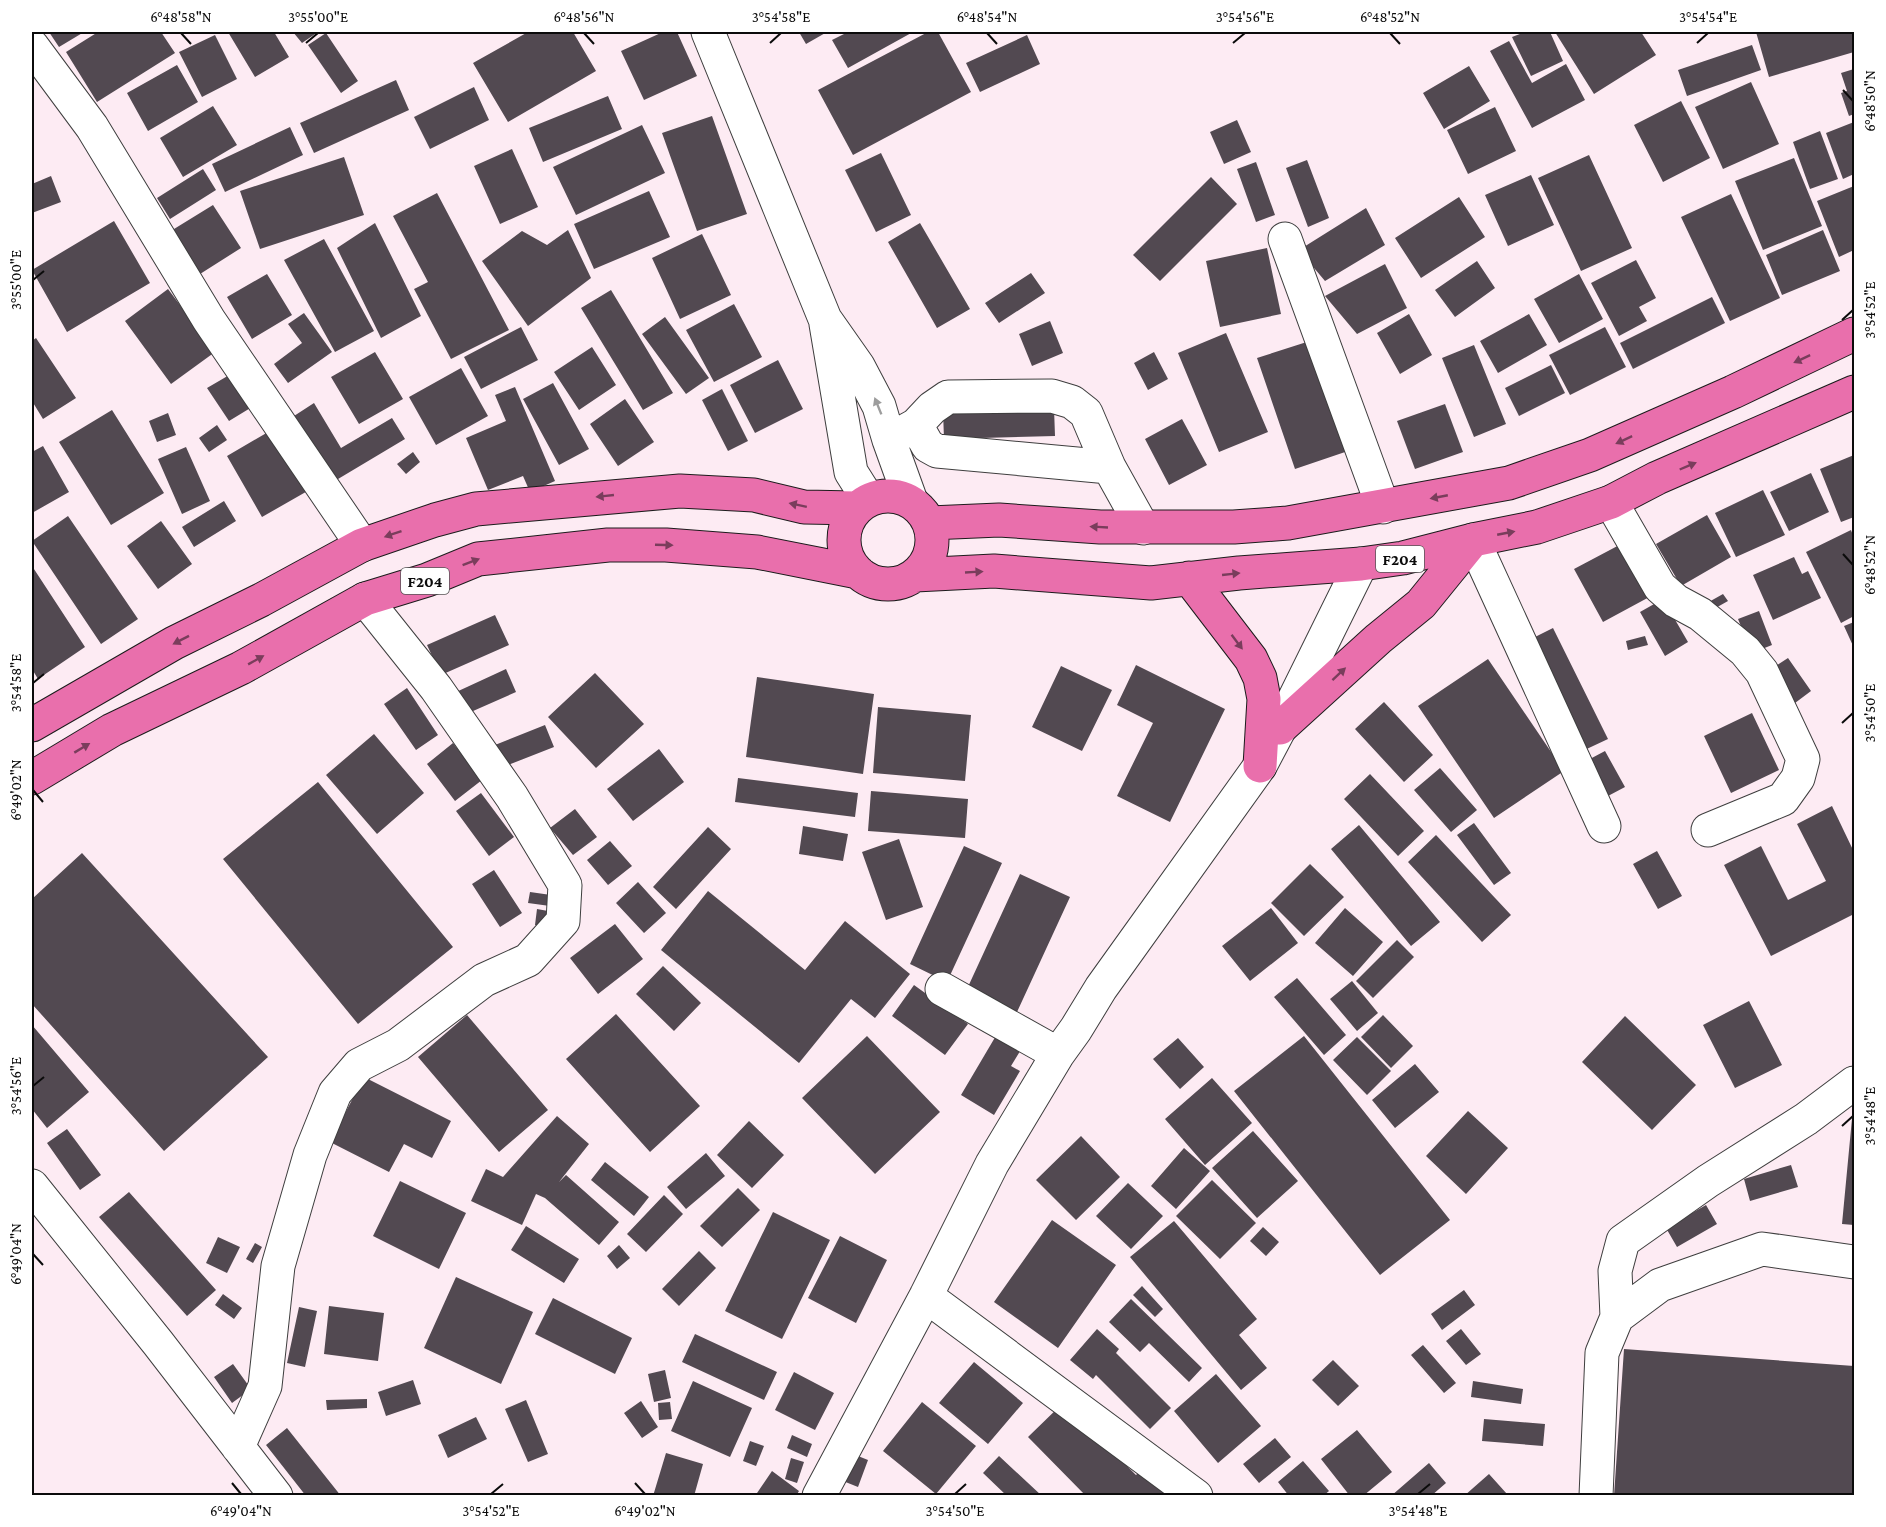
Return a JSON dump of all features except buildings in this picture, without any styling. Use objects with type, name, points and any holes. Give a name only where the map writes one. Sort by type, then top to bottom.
[{"type":"main road","points":[[920,512],[999,520],[1143,528],[1234,527],[1288,523],[1509,483],[1590,455],[1733,392],[1854,334]]},
{"type":"main road","name":"F204","points":[[32,778],[112,730],[241,668],[365,599],[427,580],[478,559],[608,545],[666,545],[757,552],[858,572],[871,581],[886,585],[902,582],[915,575],[994,572],[1151,583],[1361,564],[1403,558],[1537,527],[1611,501],[1854,392]]},
{"type":"main road","points":[[32,725],[174,643],[261,600],[362,545],[435,520],[476,509],[680,490],[753,495],[804,507],[862,504],[882,495],[897,496],[920,512],[933,537],[932,552],[926,565],[915,575]]},
{"type":"main road","points":[[858,572],[849,561],[844,548],[844,533],[848,520],[862,504]]},
{"type":"main road","points":[[1281,728],[1378,639],[1421,604],[1473,540]]},
{"type":"main road","points":[[1189,579],[1251,659],[1260,678],[1264,699],[1260,766]]},
{"type":"street","points":[[708,32],[825,319],[851,472],[862,504]]},
{"type":"street","points":[[32,46],[92,128],[209,320],[362,545]]},
{"type":"street","points":[[1285,239],[1383,507]]},
{"type":"street","points":[[825,319],[858,366],[879,406],[903,432],[937,451],[1109,467]]},
{"type":"street","points":[[903,432],[948,397],[1052,396],[1072,402],[1086,412],[1109,467],[1143,528]]},
{"type":"street","points":[[903,432],[920,512]]},
{"type":"street","points":[[1611,501],[1660,587],[1676,601],[1700,614],[1745,651],[1762,672],[1803,759],[1798,778],[1783,799],[1708,830]]},
{"type":"street","points":[[1473,540],[1604,826]]},
{"type":"street","points":[[825,1493],[992,1164],[1058,1054],[1101,988],[1260,766],[1361,564]]},
{"type":"street","points":[[238,1447],[265,1386],[278,1266],[310,1155],[335,1093],[359,1065],[398,1045],[484,980],[528,960],[563,921],[565,885],[518,807],[436,688],[365,599]]},
{"type":"street","points":[[942,989],[1058,1054]]},
{"type":"street","points":[[1595,1495],[1602,1353],[1617,1317],[1615,1271],[1623,1241],[1708,1181],[1806,1119],[1854,1083]]},
{"type":"street","points":[[32,1186],[158,1343],[276,1496]]},
{"type":"street","points":[[1617,1317],[1660,1285],[1762,1249],[1854,1262]]},
{"type":"street","points":[[926,1296],[1196,1496]]}]
